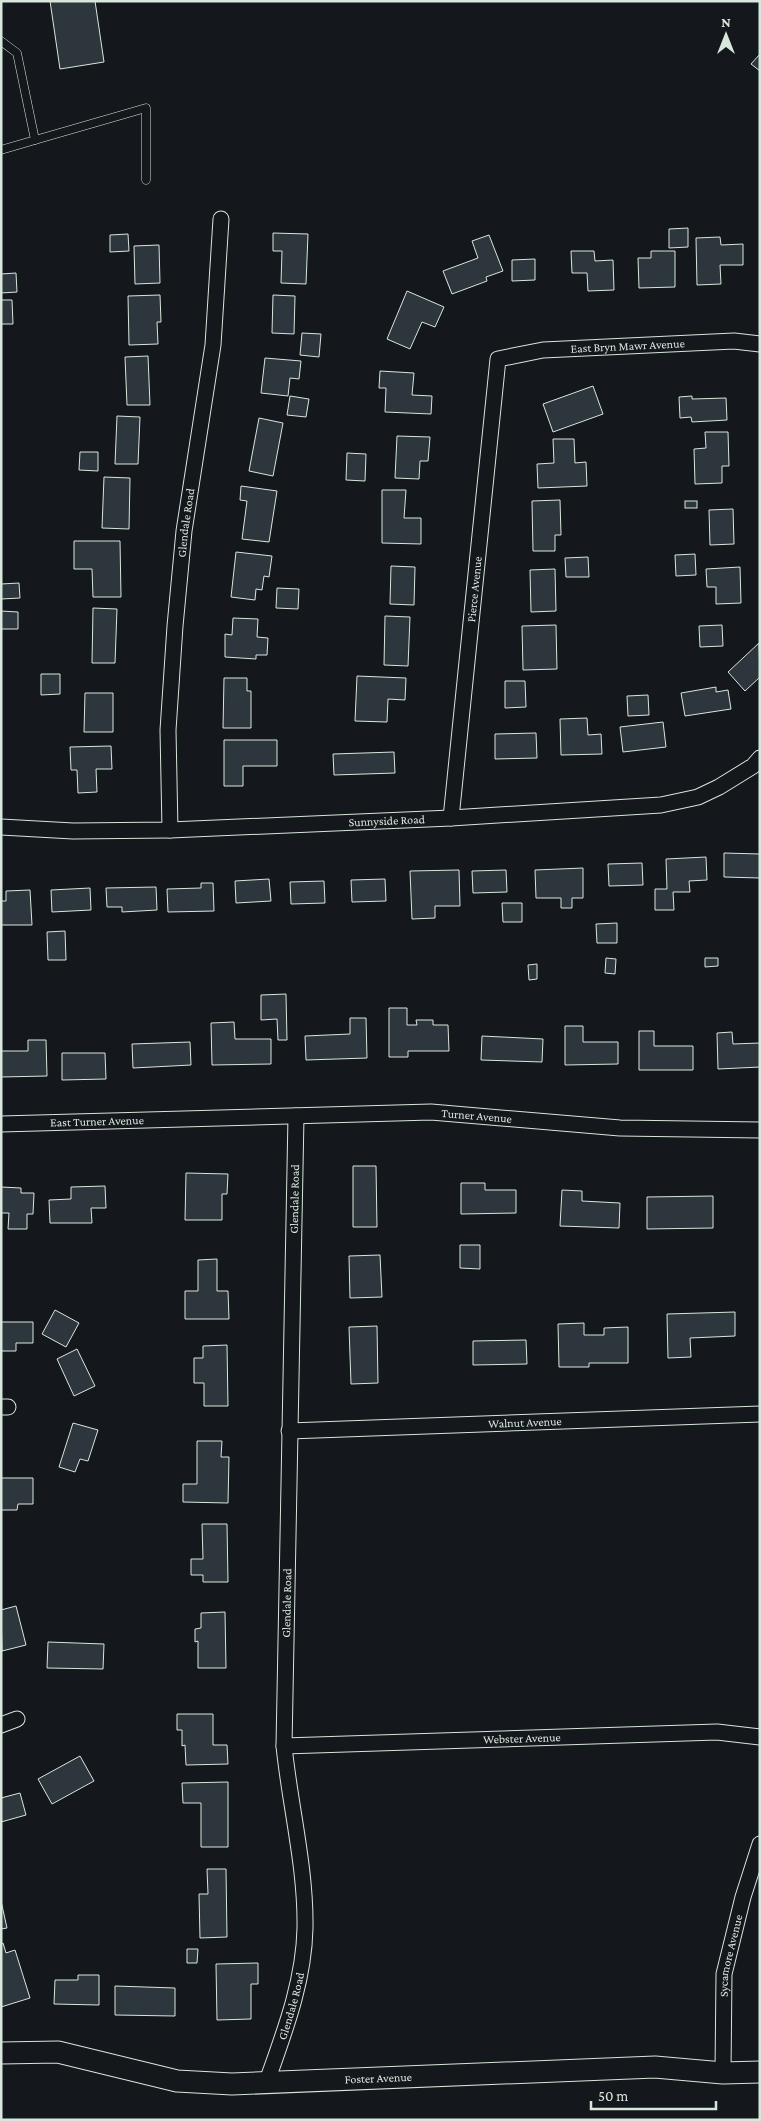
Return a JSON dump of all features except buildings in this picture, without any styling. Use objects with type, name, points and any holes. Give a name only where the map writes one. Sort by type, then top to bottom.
[{"type":"street","name":"Glendale Road","points":[[170,830],[168,730],[175,626],[184,531],[213,345],[221,219]]},
{"type":"street","name":"East Bryn Mawr Avenue","points":[[498,359],[543,350],[734,341],[760,344]]},
{"type":"street","name":"Pierce Avenue","points":[[451,818],[498,359]]},
{"type":"street","name":"Sunnyside Road","points":[[1,827],[73,831],[170,830],[451,818],[661,805],[698,797],[719,787],[753,766],[760,758]]},
{"type":"street","name":"Turner Avenue","points":[[193,1120],[431,1112],[620,1128],[760,1130]]},
{"type":"street","name":"Glendale Road","points":[[266,2084],[294,2002],[305,1929],[302,1874],[284,1746],[296,1116]]},
{"type":"street","name":"East Turner Avenue","points":[[1,1124],[193,1120]]},
{"type":"street","name":"Walnut Avenue","points":[[290,1431],[760,1414]]},
{"type":"street","points":[[1,1725],[17,1719]]},
{"type":"street","name":"Webster Avenue","points":[[284,1746],[717,1732],[760,1737]]},
{"type":"street","name":"Sycamore Avenue","points":[[723,2073],[724,1974],[756,1866],[760,1844]]},
{"type":"street","name":"Foster Avenue","points":[[1,2053],[58,2052],[177,2081],[232,2084],[655,2067],[723,2073],[760,2072]]},
{"type":"lane","points":[[1,40],[16,53],[36,140]]},
{"type":"lane","points":[[1,150],[146,108],[146,180]]}]
